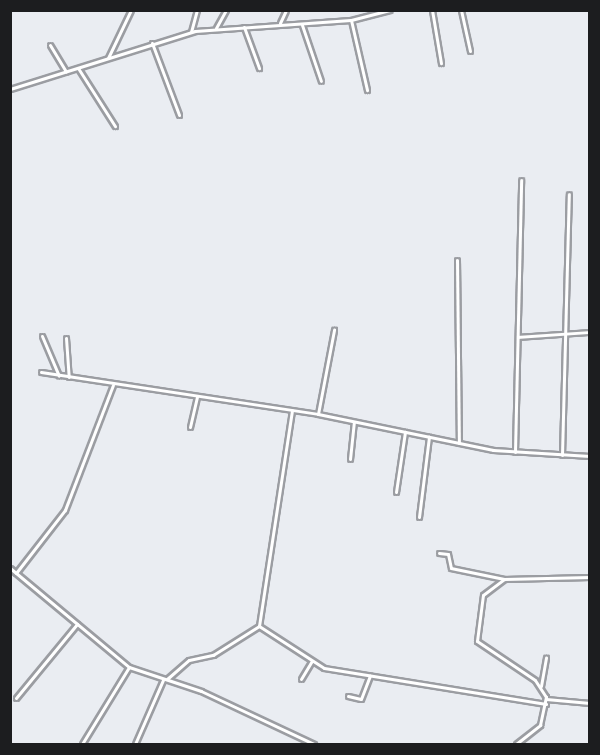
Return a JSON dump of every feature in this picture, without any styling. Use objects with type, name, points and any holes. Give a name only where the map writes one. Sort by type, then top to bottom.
[{"type":"street","points":[[107,60],[131,10]]},
{"type":"street","points":[[191,32],[197,10]]},
{"type":"street","points":[[216,28],[226,10]]},
{"type":"street","points":[[280,23],[286,10]]},
{"type":"street","points":[[10,89],[191,32],[280,23],[302,25],[351,20],[390,10]]},
{"type":"street","points":[[432,10],[441,63]]},
{"type":"street","points":[[461,10],[470,51]]},
{"type":"street","points":[[351,20],[367,90]]},
{"type":"street","points":[[302,25],[321,81]]},
{"type":"street","points":[[244,27],[259,68]]},
{"type":"street","points":[[152,43],[179,115]]},
{"type":"street","points":[[50,45],[66,72]]},
{"type":"street","points":[[78,68],[115,126]]},
{"type":"street","points":[[515,452],[521,180]]},
{"type":"street","points":[[562,455],[569,194]]},
{"type":"street","points":[[457,260],[459,443]]},
{"type":"street","points":[[318,414],[334,330]]},
{"type":"street","points":[[518,337],[590,332]]},
{"type":"street","points":[[42,336],[57,360],[59,376]]},
{"type":"street","points":[[66,338],[69,377]]},
{"type":"street","points":[[41,372],[113,385],[318,414],[515,452],[590,456]]},
{"type":"street","points":[[16,573],[65,510],[113,385]]},
{"type":"street","points":[[190,427],[197,396]]},
{"type":"street","points":[[135,744],[165,679],[189,660],[213,655],[259,626],[292,411]]},
{"type":"street","points":[[350,459],[354,422]]},
{"type":"street","points":[[396,492],[405,432]]},
{"type":"street","points":[[419,517],[429,437]]},
{"type":"street","points":[[439,553],[448,554],[451,568],[504,579],[590,577]]},
{"type":"street","points":[[10,568],[129,667],[165,679],[314,744]]},
{"type":"street","points":[[504,579],[483,595],[476,636],[487,651],[541,686]]},
{"type":"street","points":[[16,698],[77,624]]},
{"type":"street","points":[[259,626],[324,668],[546,702],[590,703]]},
{"type":"street","points":[[516,744],[540,725],[546,702],[541,686],[546,657]]},
{"type":"street","points":[[301,679],[312,661]]},
{"type":"street","points":[[82,744],[129,667]]},
{"type":"street","points":[[348,696],[361,699],[370,676]]}]
